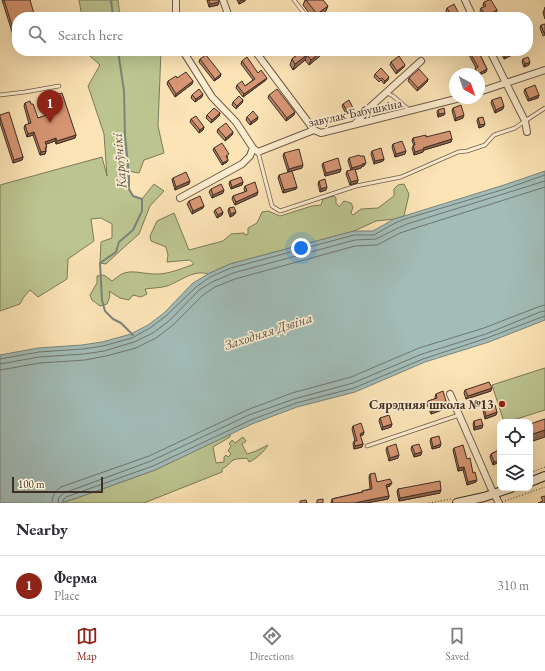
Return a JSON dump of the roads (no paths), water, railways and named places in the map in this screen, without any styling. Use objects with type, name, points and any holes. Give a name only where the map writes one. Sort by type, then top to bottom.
[{"type":"main road","points":[[533,481],[545,476]]},
{"type":"main road","points":[[457,503],[502,491]]},
{"type":"street","points":[[176,0],[176,12]]},
{"type":"street","points":[[223,0],[227,12]]},
{"type":"street","points":[[464,0],[470,12]]},
{"type":"street","points":[[180,198],[242,164],[255,150],[236,122],[212,96],[186,56]]},
{"type":"street","points":[[259,56],[314,130]]},
{"type":"street","points":[[492,56],[525,121],[527,132]]},
{"type":"street","points":[[355,124],[421,61]]},
{"type":"street","points":[[485,90],[545,70]]},
{"type":"street","name":"завулак Бабушкіна","points":[[255,150],[314,130],[322,133],[449,101]]},
{"type":"street","points":[[450,394],[494,494],[500,503]]},
{"type":"lane","points":[[294,0],[303,12]]},
{"type":"lane","points":[[0,95],[59,86]]},
{"type":"lane","points":[[386,93],[393,96],[410,111]]},
{"type":"lane","points":[[255,150],[272,206],[280,211],[356,186],[401,177],[458,152],[468,151],[485,145],[494,135],[515,128],[545,108]]},
{"type":"lane","points":[[367,446],[459,415]]},
{"type":"water","name":"Заходняя Дзвіна","points":[[545,171],[545,320],[489,342],[425,362],[355,392],[297,407],[252,424],[155,470],[77,498],[61,503],[0,503],[0,355],[38,348],[102,342],[131,334],[148,325],[164,313],[193,283],[230,264],[354,231],[373,231],[394,219]]},
{"type":"waterway","name":"Кароўнікі","points":[[111,0],[112,12]]},
{"type":"waterway","name":"Кароўнікі","points":[[119,56],[124,91],[125,135],[129,189],[133,196],[142,199],[142,211],[133,230],[119,242],[116,252],[100,263],[102,300],[105,311],[113,319],[121,323],[133,335]]},
{"type":"place","name":"Ферма","points":[[50,123]]},
{"type":"place","name":"Сярэдняя школа №13","points":[[502,404]]}]
